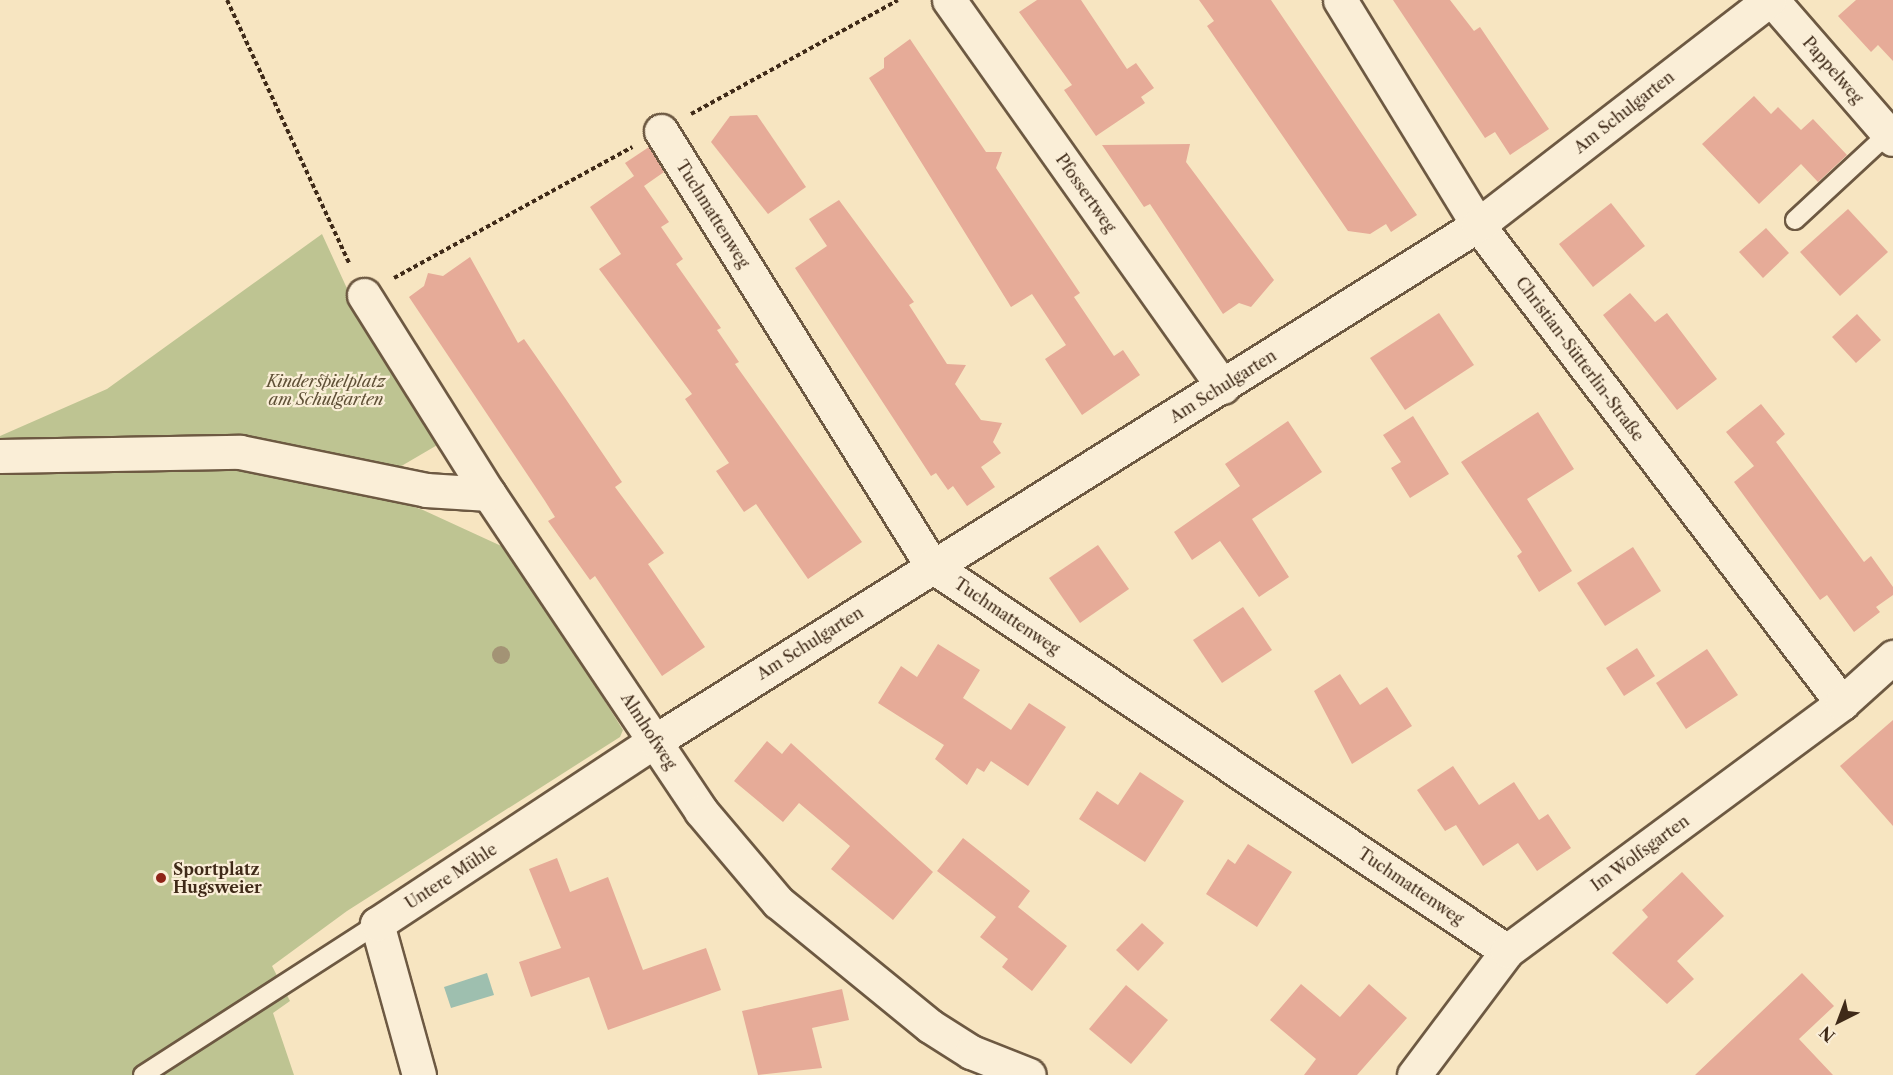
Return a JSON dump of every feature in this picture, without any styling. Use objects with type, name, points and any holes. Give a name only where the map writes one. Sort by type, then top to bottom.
[{"type":"street","name":"Pfossertweg","points":[[949,0],[1223,387]]},
{"type":"street","name":"Christian-Sütterlin-Straße","points":[[1340,0],[1478,225],[1842,703]]},
{"type":"street","name":"Am Schulgarten","points":[[655,741],[1478,225],[1771,0]]},
{"type":"street","name":"Pappelweg","points":[[1771,0],[1891,136]]},
{"type":"street","name":"Tuchmattenweg","points":[[661,131],[932,566],[1507,951]]},
{"type":"street","name":"Almhofweg","points":[[364,296],[489,495],[701,811],[778,902],[930,1026],[971,1052],[1029,1075]]},
{"type":"street","points":[[0,456],[240,452],[426,490],[489,495]]},
{"type":"street","name":"Im Wolfsgarten","points":[[1414,1075],[1507,951],[1842,703],[1893,657]]},
{"type":"street","name":"Untere Mühle","points":[[377,924],[655,741]]},
{"type":"street","points":[[377,924],[419,1075]]},
{"type":"lane","points":[[1795,220],[1891,136]]},
{"type":"lane","points":[[143,1075],[377,924]]},
{"type":"path","points":[[227,0],[364,296]]},
{"type":"green space","name":"Kinderspielplatz am Schulgarten","points":[[322,234],[350,295],[439,444],[398,468],[0,448],[0,436],[107,389]]},
{"type":"green space","points":[[248,460],[340,481],[423,510],[510,550],[623,730],[620,737],[347,911],[272,966],[290,1001],[273,1013],[294,1075],[0,1075],[0,466]]},
{"type":"shaded area","points":[[487,973],[494,995],[451,1008],[444,987]]},
{"type":"building","points":[[1037,0],[1081,0],[1127,69],[1136,63],[1154,88],[1141,97],[1145,103],[1096,136],[1064,90],[1072,85],[1019,12]]},
{"type":"building","points":[[1199,0],[1271,0],[1417,215],[1391,232],[1386,224],[1370,234],[1348,231],[1207,26],[1214,21]]},
{"type":"building","points":[[1393,0],[1450,0],[1474,31],[1480,27],[1549,129],[1510,155],[1495,132],[1485,138]]},
{"type":"building","points":[[1856,0],[1893,0],[1893,61],[1878,45],[1871,52],[1838,16]]},
{"type":"building","points":[[910,39],[986,152],[1002,152],[996,168],[1080,293],[1074,297],[1114,356],[1123,350],[1140,375],[1082,415],[1045,359],[1066,345],[1032,294],[1011,307],[869,78],[884,68],[884,58]]},
{"type":"building","points":[[1754,96],[1771,114],[1778,107],[1801,130],[1813,119],[1847,155],[1818,182],[1801,164],[1759,204],[1702,144]]},
{"type":"building","points":[[757,115],[806,187],[768,214],[711,142],[730,116]]},
{"type":"building","points":[[1190,144],[1186,162],[1274,280],[1251,307],[1239,303],[1223,314],[1150,204],[1144,207],[1102,145]]},
{"type":"building","points":[[649,147],[664,172],[644,186],[669,222],[661,227],[683,259],[676,264],[721,328],[717,330],[739,362],[735,364],[862,542],[808,579],[756,504],[744,512],[716,471],[729,463],[685,399],[692,394],[599,269],[621,254],[590,207],[634,176],[625,163]]},
{"type":"building","points":[[839,200],[914,302],[909,305],[947,364],[966,365],[955,384],[981,420],[1002,423],[993,442],[1001,453],[981,467],[995,487],[967,506],[953,486],[948,490],[936,473],[931,476],[795,268],[827,246],[809,219]]},
{"type":"building","points":[[1611,203],[1645,246],[1593,287],[1559,244]]},
{"type":"building","points":[[1848,209],[1888,252],[1840,296],[1800,252]]},
{"type":"building","points":[[1766,228],[1789,253],[1763,278],[1739,252]]},
{"type":"building","points":[[470,257],[518,343],[524,339],[622,482],[615,487],[664,553],[648,564],[705,647],[662,676],[595,576],[590,580],[548,521],[555,517],[409,297],[424,286],[428,273],[443,276]]},
{"type":"building","points":[[1630,293],[1655,322],[1667,313],[1717,379],[1677,410],[1603,315]]},
{"type":"building","points":[[1439,313],[1474,365],[1405,410],[1370,358]]},
{"type":"building","points":[[1857,314],[1881,340],[1856,363],[1832,337]]},
{"type":"building","points":[[1761,404],[1785,434],[1776,442],[1864,562],[1871,556],[1893,587],[1893,595],[1876,607],[1880,612],[1854,632],[1827,595],[1820,600],[1734,482],[1754,466],[1726,432]]},
{"type":"building","points":[[1538,412],[1574,469],[1527,499],[1572,571],[1539,592],[1517,556],[1522,552],[1461,462]]},
{"type":"building","points":[[1413,416],[1449,474],[1410,498],[1391,468],[1401,462],[1383,435]]},
{"type":"building","points":[[1288,421],[1322,472],[1252,519],[1289,577],[1259,597],[1220,541],[1192,560],[1174,532],[1240,486],[1225,464]]},
{"type":"building","points":[[1098,545],[1129,589],[1080,623],[1049,578]]},
{"type":"building","points":[[1633,547],[1661,591],[1605,626],[1577,583]]},
{"type":"building","points":[[1243,607],[1272,650],[1222,683],[1193,640]]},
{"type":"building","points":[[938,644],[980,670],[963,698],[1011,730],[1029,703],[1066,727],[1028,786],[991,761],[984,772],[977,768],[967,785],[935,759],[944,745],[878,703],[901,666],[917,677]]},
{"type":"building","points":[[1637,648],[1655,676],[1624,696],[1606,668]]},
{"type":"building","points":[[1707,649],[1738,695],[1686,729],[1656,683]]},
{"type":"building","points":[[1340,674],[1360,705],[1387,687],[1412,726],[1352,764],[1314,691]]},
{"type":"building","points":[[1893,720],[1893,826],[1840,766]]},
{"type":"building","points":[[767,741],[782,754],[791,743],[933,872],[893,920],[831,869],[850,846],[799,803],[783,822],[734,781]]},
{"type":"building","points":[[1453,766],[1479,805],[1514,782],[1539,820],[1548,814],[1571,848],[1537,871],[1518,843],[1483,866],[1456,825],[1445,831],[1417,790]]},
{"type":"building","points":[[1140,772],[1184,801],[1145,862],[1079,819],[1097,791],[1118,805]]},
{"type":"building","points":[[963,838],[1030,891],[1018,907],[1067,946],[1032,991],[1002,967],[1008,959],[980,937],[996,917],[937,871]]},
{"type":"building","points":[[1248,844],[1292,872],[1257,927],[1206,894],[1228,859],[1235,864]]},
{"type":"building","points":[[557,858],[570,892],[608,877],[643,970],[706,948],[721,990],[608,1030],[589,977],[531,997],[519,962],[561,948],[529,869]]},
{"type":"building","points":[[1682,872],[1724,916],[1677,961],[1694,979],[1667,1004],[1612,953],[1648,917],[1642,910]]},
{"type":"building","points":[[1142,923],[1164,943],[1138,971],[1116,950]]},
{"type":"building","points":[[1802,973],[1834,1006],[1799,1039],[1833,1075],[1695,1075]]},
{"type":"building","points":[[1301,984],[1340,1017],[1369,984],[1407,1018],[1357,1075],[1304,1075],[1316,1059],[1270,1020]]},
{"type":"building","points":[[1126,985],[1168,1020],[1131,1064],[1089,1029]]},
{"type":"building","points":[[842,989],[849,1020],[812,1028],[822,1068],[758,1075],[742,1011]]},
{"type":"place","name":"Sportplatz Hugsweier","points":[[161,878]]}]
